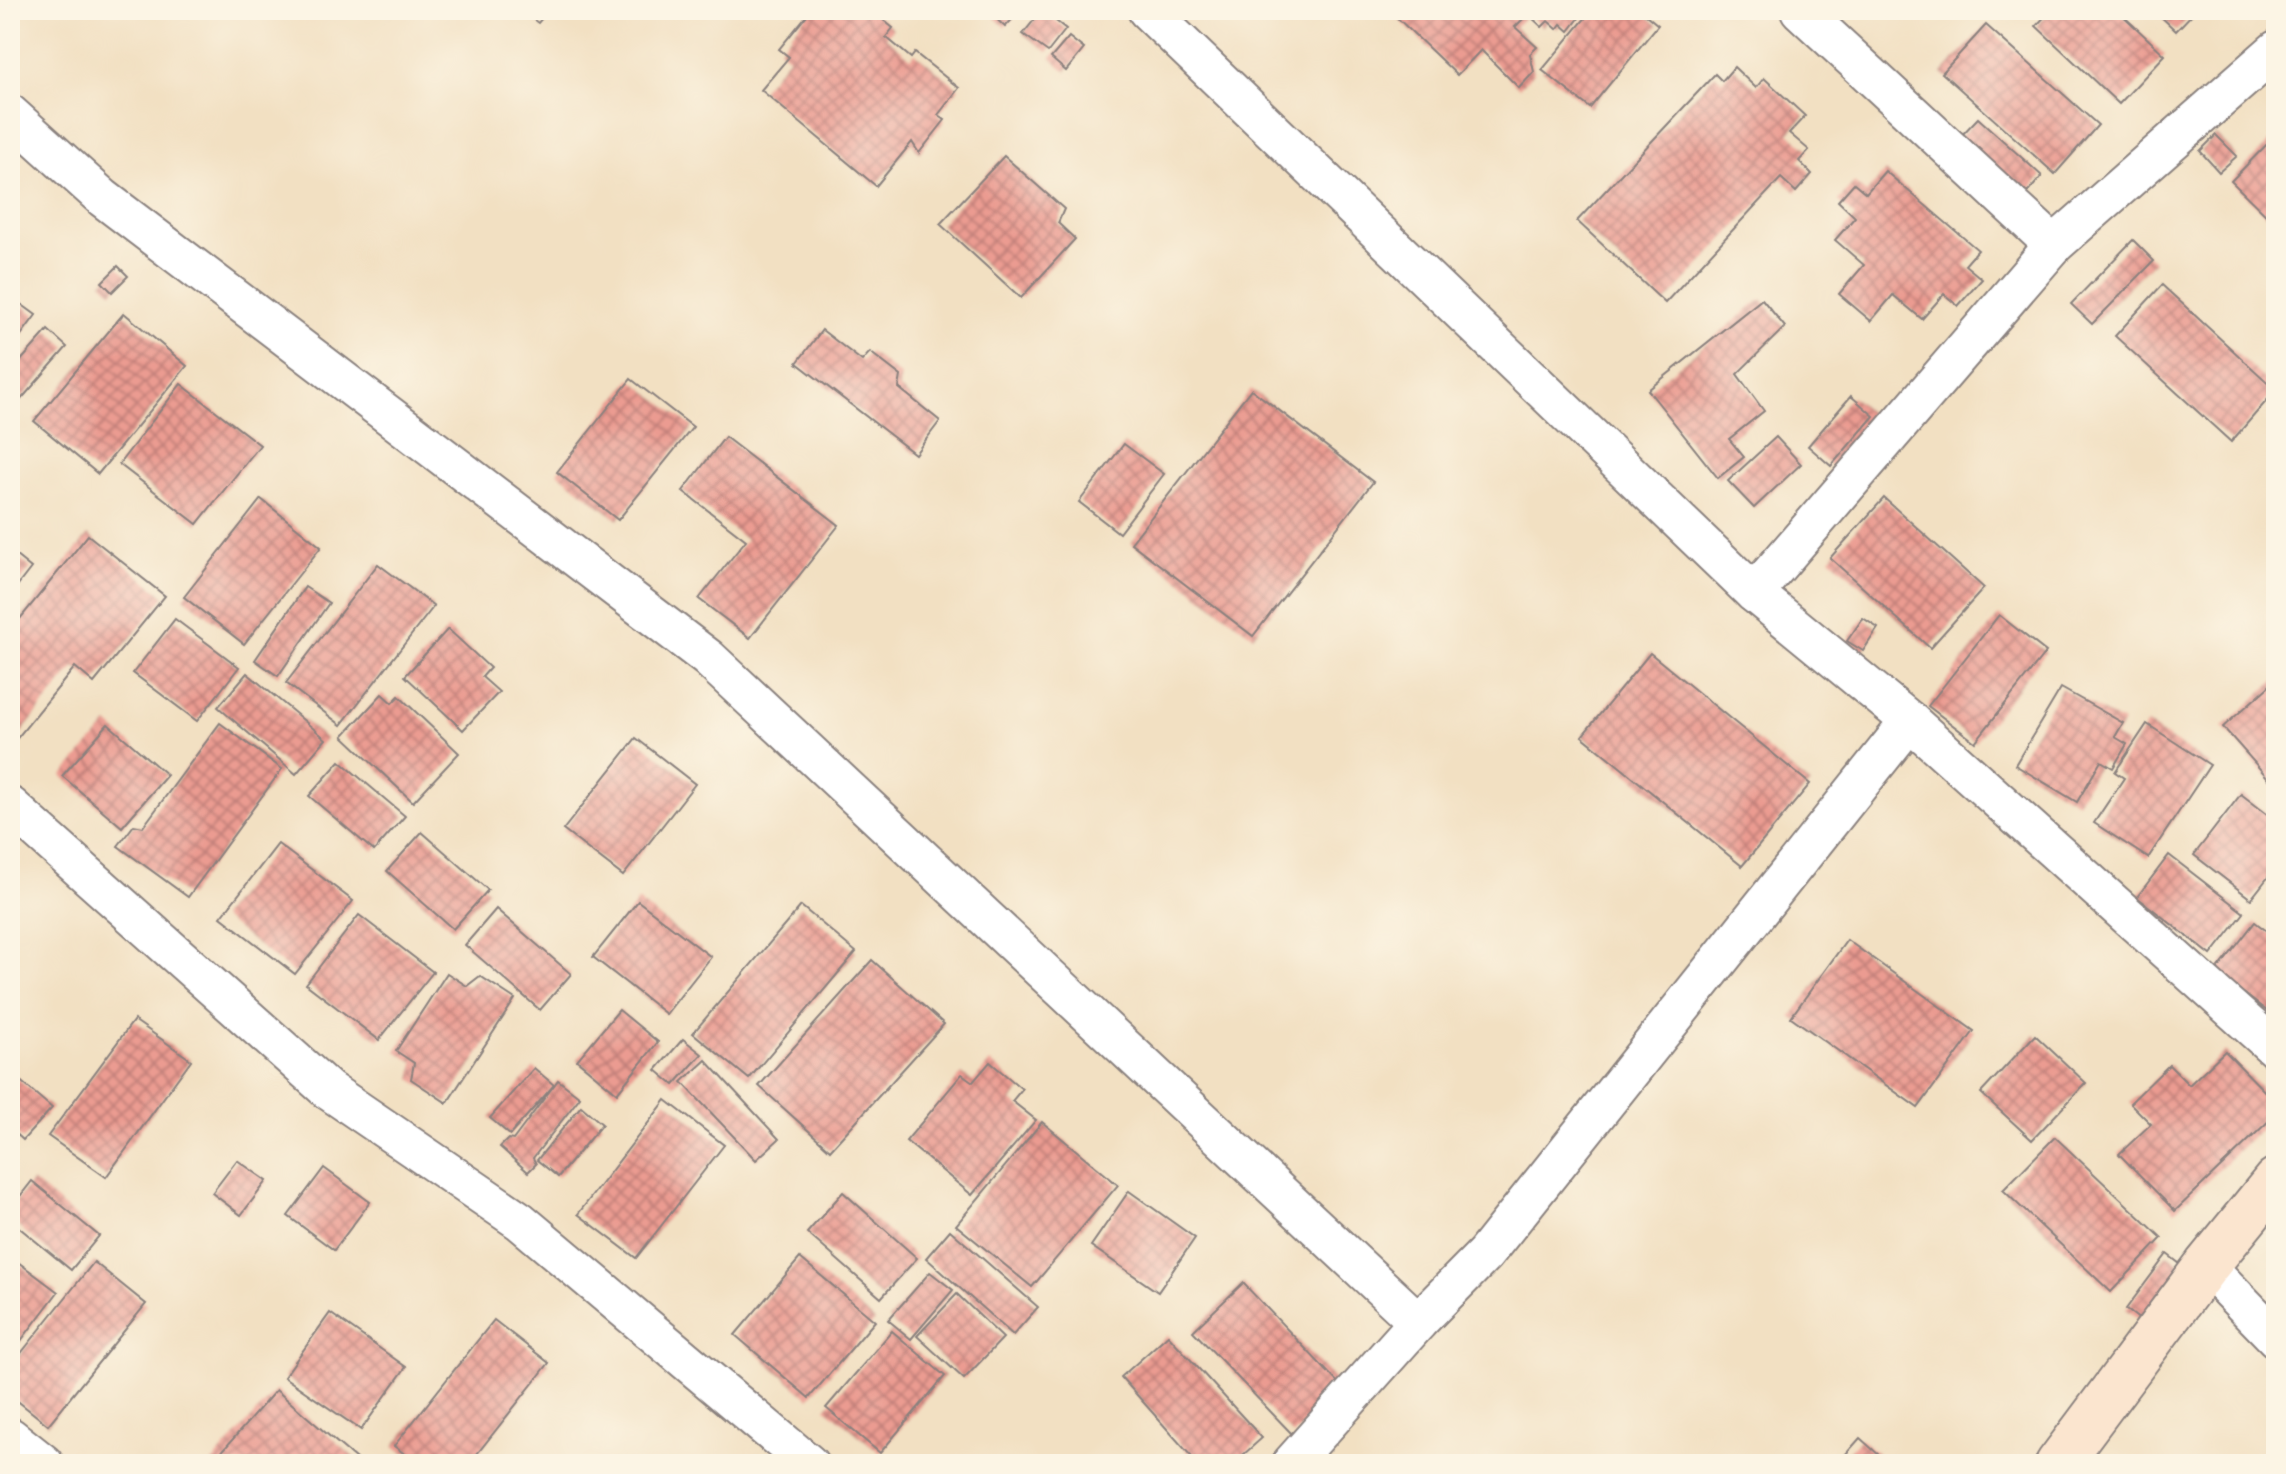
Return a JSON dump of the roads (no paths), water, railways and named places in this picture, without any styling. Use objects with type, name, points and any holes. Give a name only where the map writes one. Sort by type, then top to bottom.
[{"type":"main road","points":[[2058,1464],[2206,1266],[2276,1180]]},
{"type":"street","points":[[1147,10],[1754,593],[1910,721],[2276,1049]]},
{"type":"street","points":[[1800,10],[2054,245]]},
{"type":"street","points":[[1754,593],[2054,245],[2276,50]]},
{"type":"street","points":[[10,114],[103,198],[708,658],[1418,1322]]},
{"type":"street","points":[[1291,1464],[1418,1322],[1485,1254],[1910,721]]},
{"type":"street","points":[[10,806],[328,1090],[520,1221],[809,1464]]},
{"type":"street","points":[[2206,1266],[2276,1338]]},
{"type":"street","points":[[10,1437],[44,1464]]}]
